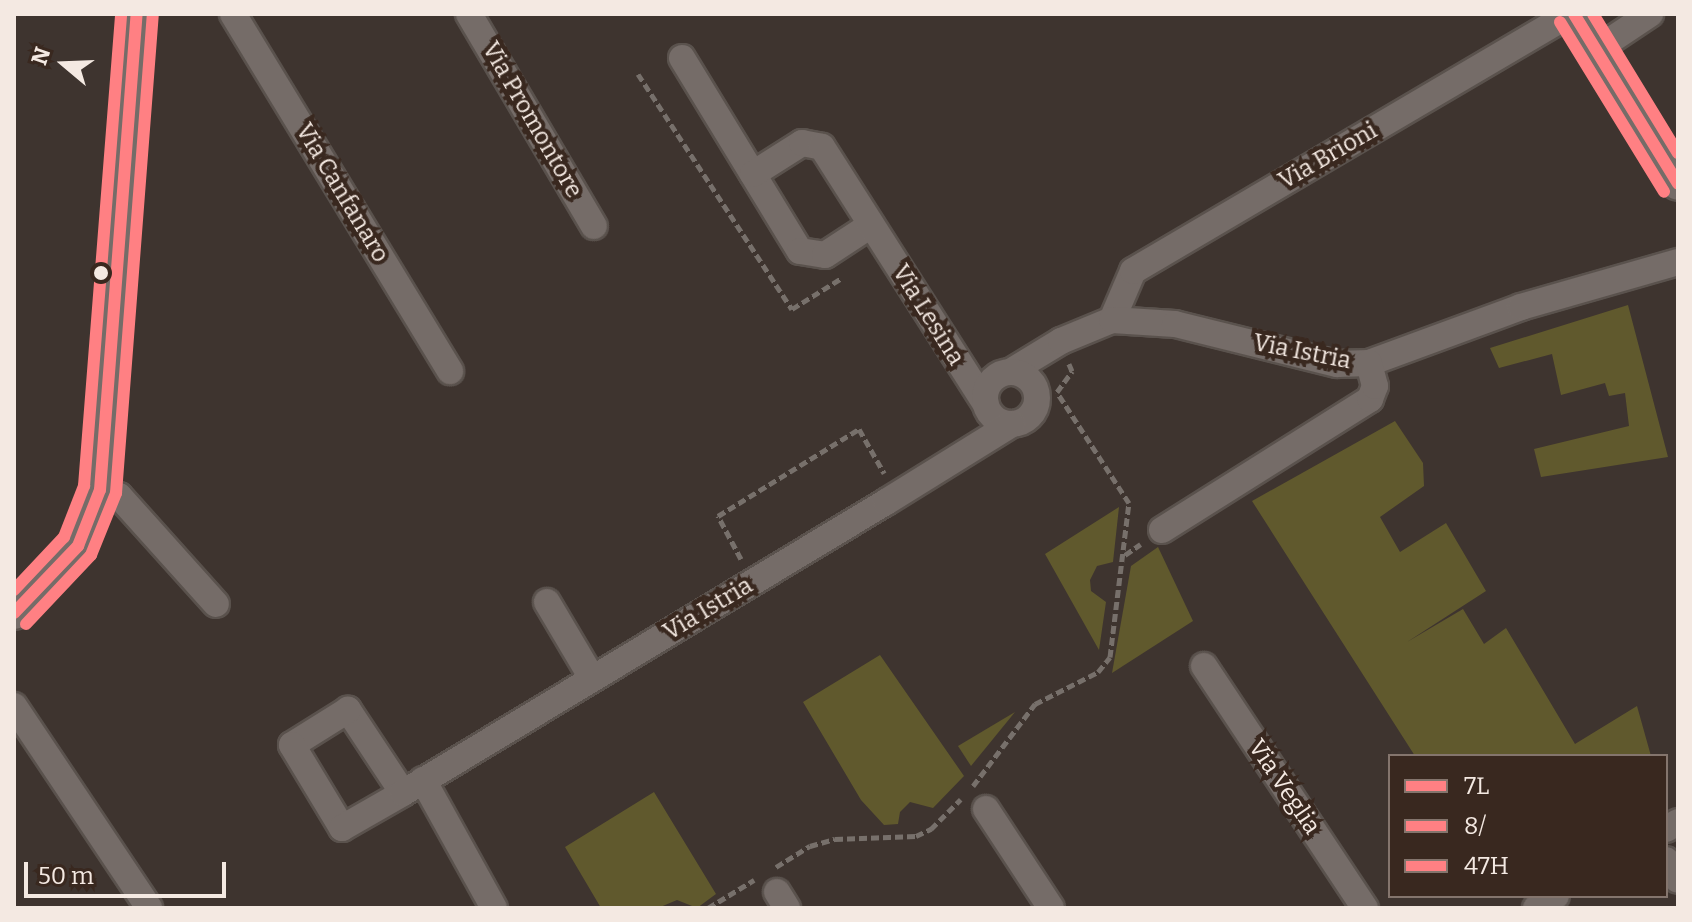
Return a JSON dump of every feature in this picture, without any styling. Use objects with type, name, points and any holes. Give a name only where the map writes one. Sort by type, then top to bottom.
[{"type":"street","points":[[14,613],[78,546],[100,490],[137,14]]},
{"type":"street","name":"Via Canfanaro","points":[[233,14],[450,371]]},
{"type":"street","name":"Via Promontore","points":[[469,14],[594,226]]},
{"type":"street","points":[[1572,14],[1678,184]]},
{"type":"street","name":"Via Brioni","points":[[1112,320],[1133,271],[1572,14]]},
{"type":"street","points":[[1596,50],[1650,14]]},
{"type":"street","points":[[682,58],[806,255],[825,255],[871,225]]},
{"type":"street","name":"Via Lesina","points":[[753,174],[802,143],[819,144],[986,404]]},
{"type":"street","name":"Via Istria","points":[[986,404],[988,386],[1061,341],[1112,320],[1175,324],[1337,364],[1369,363],[1521,307],[1678,262]]},
{"type":"street","name":"Via Istria","points":[[1162,530],[1370,399],[1375,386],[1369,363]]},
{"type":"street","name":"Via Istria","points":[[413,786],[348,710],[292,745],[342,828],[413,786],[1012,424],[1033,413],[1038,398],[1032,382],[1010,372]]},
{"type":"street","points":[[986,404],[996,419],[1012,424]]},
{"type":"street","points":[[100,490],[119,496],[216,604]]},
{"type":"street","points":[[547,602],[592,678]]},
{"type":"street","name":"Via Veglia","points":[[1204,666],[1365,908]]},
{"type":"street","points":[[14,706],[149,908]]},
{"type":"street","points":[[413,786],[494,908]]},
{"type":"street","points":[[986,809],[1051,908]]},
{"type":"path","points":[[638,74],[792,309],[845,275]]},
{"type":"path","points":[[708,908],[810,846],[835,839],[916,836],[931,829],[971,790],[1035,704],[1105,666],[1117,615],[1129,503],[1057,392],[1072,371],[1061,341]]},
{"type":"path","points":[[729,569],[742,561],[718,516],[859,429],[886,475],[898,467]]},
{"type":"shaded area","points":[[1628,305],[1668,457],[1541,477],[1534,449],[1629,426],[1625,393],[1609,396],[1605,383],[1561,395],[1552,354],[1499,368],[1490,348]]},
{"type":"shaded area","points":[[1395,421],[1423,463],[1424,486],[1380,517],[1400,552],[1446,523],[1486,591],[1407,642],[1463,609],[1484,644],[1506,628],[1575,744],[1637,706],[1650,754],[1414,754],[1252,501]]},
{"type":"shaded area","points":[[1119,507],[1113,562],[1097,566],[1090,580],[1091,591],[1106,602],[1099,650],[1045,554]]},
{"type":"shaded area","points":[[1158,547],[1193,621],[1112,673],[1131,566]]},
{"type":"shaded area","points":[[880,655],[964,776],[933,808],[910,802],[900,812],[898,824],[884,825],[861,800],[803,702]]},
{"type":"shaded area","points":[[1015,712],[971,766],[958,746]]},
{"type":"shaded area","points":[[654,792],[716,894],[697,908],[677,900],[658,908],[601,908],[565,847]]},
{"type":"transit line","name":"47H","points":[[14,590],[64,537],[84,486],[121,14]]},
{"type":"transit line","name":"7L","points":[[14,613],[78,546],[100,490],[137,14]]},
{"type":"transit line","name":"7L","points":[[1574,14],[1678,184]]},
{"type":"transit line","name":"47H","points":[[1593,14],[1678,153]]},
{"type":"transit line","name":"8/","points":[[26,624],[91,555],[116,493],[153,15]]},
{"type":"transit line","name":"8/","points":[[1560,22],[1664,192]]}]
